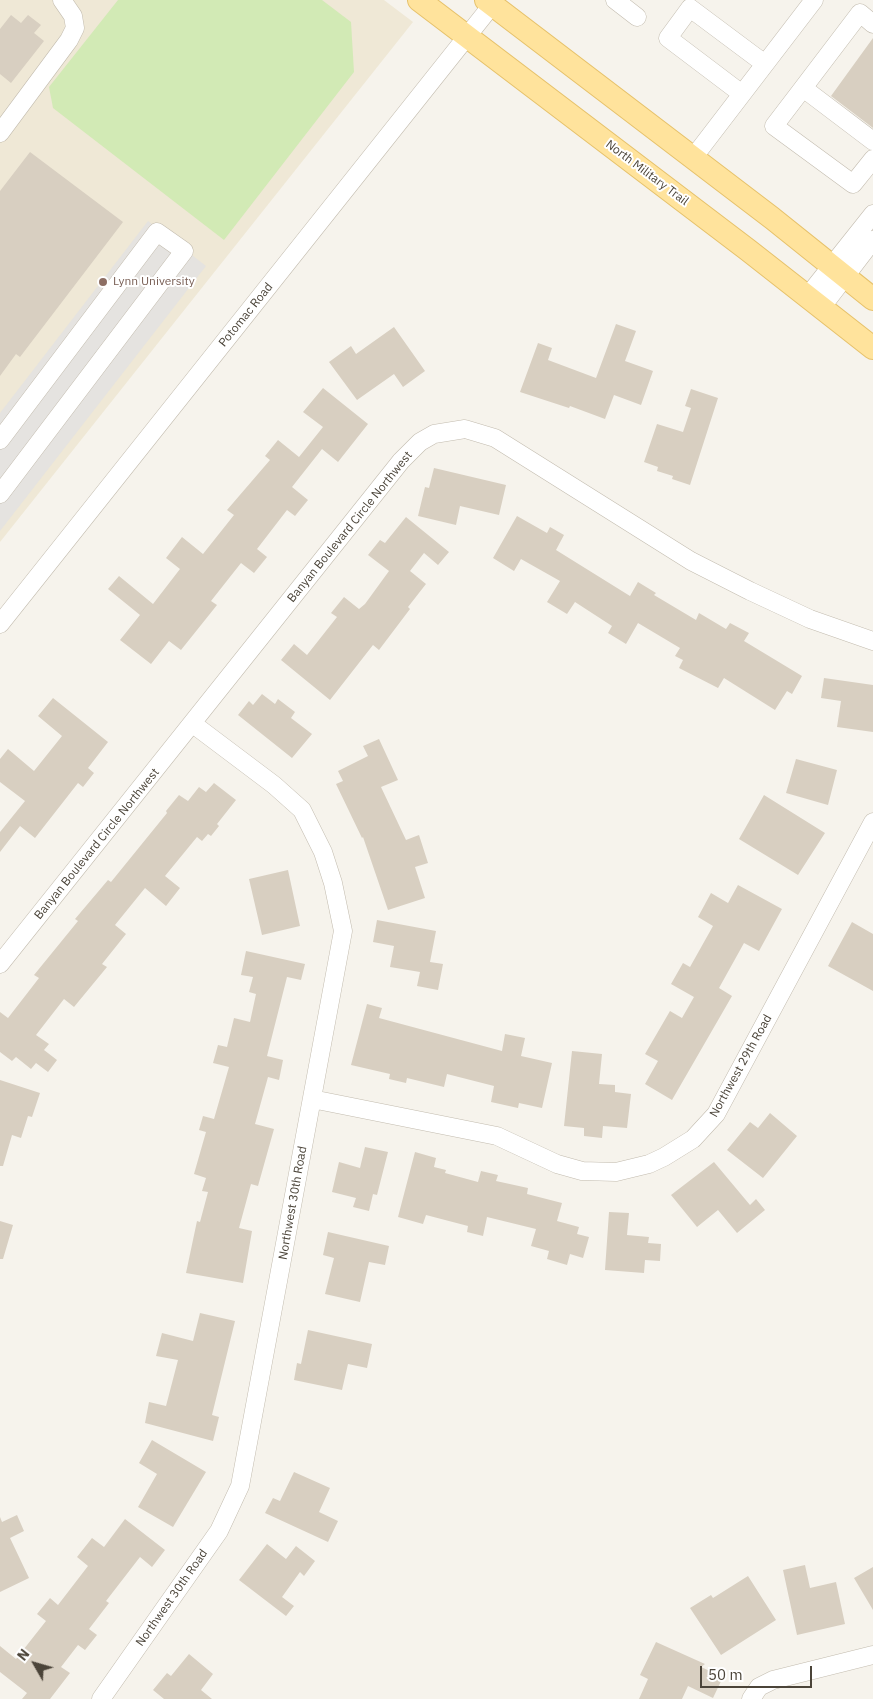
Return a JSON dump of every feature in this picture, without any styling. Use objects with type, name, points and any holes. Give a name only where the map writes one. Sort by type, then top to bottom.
[{"type":"main road","name":"North Military Trail","points":[[419,0],[873,348]]},
{"type":"main road","points":[[489,2],[694,158],[873,299]]},
{"type":"street","points":[[0,133],[69,40],[75,28],[73,16],[62,0]]},
{"type":"street","points":[[615,0],[637,16]]},
{"type":"street","points":[[694,158],[814,0]]},
{"type":"street","name":"Potomac Road","points":[[2,617],[467,37],[489,2]]},
{"type":"street","points":[[742,94],[668,38],[690,8],[765,64]]},
{"type":"street","points":[[873,24],[860,13],[774,126],[853,184],[873,159]]},
{"type":"street","points":[[803,88],[873,141]]},
{"type":"street","points":[[839,272],[873,214]]},
{"type":"street","points":[[0,440],[157,232],[184,251],[0,494]]},
{"type":"street","points":[[814,302],[839,272],[873,240]]},
{"type":"street","name":"Banyan Boulevard Circle Northwest","points":[[0,964],[194,724],[401,461],[420,442],[434,434],[452,430],[476,431],[495,438],[691,561],[750,592],[810,619],[873,641]]},
{"type":"street","name":"Northwest 30th Road","points":[[101,1699],[219,1531],[240,1486],[343,931],[333,883],[323,852],[302,810],[274,785],[194,724]]},
{"type":"street","name":"Northwest 29th Road","points":[[312,1099],[497,1136],[557,1164],[582,1172],[616,1172],[664,1158],[693,1139],[716,1114],[873,822]]},
{"type":"street","points":[[751,1699],[759,1687],[773,1680],[873,1655]]},
{"type":"shaded area","name":"Lynn University","points":[[0,0],[384,0],[413,22],[0,542]]},
{"type":"shaded area","points":[[148,221],[206,266],[0,531],[0,413]]},
{"type":"green space","points":[[118,0],[322,0],[351,22],[354,72],[224,240],[53,108],[49,87]]},
{"type":"building","points":[[11,15],[21,23],[28,15],[41,25],[34,33],[44,41],[11,83],[0,74],[0,29]]},
{"type":"building","points":[[873,38],[873,128],[831,96]]},
{"type":"building","points":[[30,152],[123,222],[20,357],[16,354],[0,376],[0,191]]},
{"type":"building","points":[[616,324],[636,331],[625,361],[653,371],[641,405],[614,395],[605,419],[570,406],[569,408],[520,392],[538,343],[552,348],[548,360],[596,378]]},
{"type":"building","points":[[394,327],[425,371],[403,387],[394,374],[357,400],[329,362],[351,346],[356,354]]},
{"type":"building","points":[[323,388],[368,424],[338,462],[322,449],[292,487],[308,500],[295,516],[287,510],[257,549],[267,557],[254,573],[241,563],[211,601],[217,605],[181,650],[169,641],[151,664],[120,640],[140,615],[108,589],[119,576],[153,604],[180,569],[166,558],[182,537],[203,554],[234,515],[227,510],[270,460],[265,456],[278,440],[299,457],[323,427],[303,412]]},
{"type":"building","points":[[691,389],[718,398],[690,485],[672,479],[673,476],[657,471],[658,467],[644,462],[657,424],[683,432],[691,408],[685,406]]},
{"type":"building","points":[[434,468],[506,485],[499,515],[460,506],[456,525],[418,516],[425,487],[429,488]]},
{"type":"building","points":[[517,516],[547,533],[550,527],[564,535],[556,550],[630,596],[638,582],[656,593],[654,595],[696,620],[699,613],[726,629],[730,623],[749,633],[744,641],[802,676],[792,694],[787,691],[775,710],[724,678],[718,688],[679,668],[683,660],[675,656],[680,648],[638,623],[626,644],[608,633],[612,626],[575,602],[567,614],[547,602],[560,581],[521,559],[514,571],[493,558]]},
{"type":"building","points":[[406,517],[449,552],[438,565],[424,553],[410,571],[426,584],[379,650],[373,645],[330,700],[281,660],[294,644],[307,655],[337,617],[331,613],[344,597],[359,609],[365,604],[389,571],[368,555],[380,540],[385,543]]},
{"type":"building","points":[[824,678],[873,685],[873,732],[837,727],[841,701],[821,698]]},
{"type":"building","points":[[262,694],[275,704],[278,699],[295,712],[291,718],[312,734],[292,758],[238,715],[249,701],[253,705]]},
{"type":"building","points":[[53,698],[108,742],[88,768],[94,773],[83,787],[78,783],[35,838],[20,826],[0,852],[0,832],[25,801],[0,782],[0,759],[8,749],[34,771],[62,736],[38,716]]},
{"type":"building","points":[[379,739],[398,780],[381,787],[406,840],[419,835],[428,863],[415,867],[425,898],[388,910],[363,837],[336,784],[343,781],[338,771],[368,756],[363,746]]},
{"type":"building","points":[[796,759],[837,770],[828,805],[786,793]]},
{"type":"building","points":[[214,783],[236,800],[217,824],[219,826],[211,836],[208,834],[202,841],[197,837],[165,876],[180,888],[166,906],[145,888],[115,925],[126,934],[102,964],[107,967],[74,1007],[64,999],[36,1035],[49,1044],[44,1050],[57,1060],[48,1072],[36,1063],[31,1069],[16,1057],[12,1061],[0,1052],[0,1012],[8,1018],[39,978],[34,975],[78,921],[75,919],[108,880],[111,882],[167,813],[166,811],[179,795],[188,801],[199,787],[206,792]]},
{"type":"building","points":[[764,795],[825,833],[798,875],[739,839]]},
{"type":"building","points":[[288,870],[300,926],[262,935],[249,879]]},
{"type":"building","points":[[738,885],[782,909],[759,951],[744,943],[719,988],[732,996],[672,1100],[645,1084],[658,1061],[645,1054],[670,1011],[682,1018],[694,997],[671,984],[683,963],[690,967],[713,926],[698,917],[711,893],[728,903]]},
{"type":"building","points":[[377,920],[436,931],[430,962],[443,964],[438,990],[417,986],[420,972],[390,967],[394,946],[373,942]]},
{"type":"building","points":[[852,922],[873,934],[873,991],[828,966]]},
{"type":"building","points":[[246,951],[305,964],[301,980],[287,977],[267,1056],[283,1060],[279,1080],[268,1077],[255,1124],[274,1129],[258,1186],[251,1184],[239,1228],[252,1231],[243,1283],[186,1273],[197,1221],[200,1222],[208,1192],[202,1191],[206,1178],[194,1174],[206,1132],[199,1130],[203,1116],[214,1119],[229,1067],[213,1063],[218,1045],[227,1047],[234,1018],[250,1022],[256,994],[249,992],[253,977],[241,975]]},
{"type":"building","points":[[367,1004],[382,1008],[379,1018],[502,1051],[505,1034],[525,1038],[521,1056],[552,1063],[542,1108],[519,1103],[518,1108],[491,1102],[494,1086],[447,1074],[444,1087],[407,1078],[406,1083],[389,1079],[390,1074],[351,1065]]},
{"type":"building","points":[[572,1051],[602,1054],[599,1084],[615,1085],[615,1092],[631,1094],[627,1128],[603,1126],[602,1138],[584,1136],[584,1128],[564,1126]]},
{"type":"building","points":[[0,1080],[40,1093],[32,1117],[28,1116],[21,1138],[12,1135],[3,1166],[0,1166]]},
{"type":"building","points":[[770,1113],[797,1136],[763,1178],[727,1150],[750,1122],[758,1128]]},
{"type":"building","points":[[365,1147],[388,1152],[377,1195],[373,1194],[369,1211],[353,1207],[356,1198],[332,1192],[339,1162],[360,1168]]},
{"type":"building","points":[[415,1152],[436,1158],[434,1167],[446,1170],[445,1173],[478,1182],[481,1171],[498,1175],[496,1181],[528,1188],[527,1194],[562,1203],[557,1221],[579,1227],[577,1234],[589,1237],[583,1258],[570,1254],[567,1265],[547,1259],[549,1251],[531,1246],[536,1229],[487,1217],[483,1236],[467,1232],[468,1226],[426,1215],[423,1224],[398,1217]]},
{"type":"building","points":[[714,1162],[750,1205],[756,1199],[765,1210],[737,1233],[718,1210],[697,1227],[671,1195]]},
{"type":"building","points":[[609,1212],[629,1213],[627,1235],[649,1237],[648,1243],[661,1244],[660,1261],[645,1260],[644,1273],[605,1270]]},
{"type":"building","points":[[0,1221],[13,1225],[3,1259],[0,1259]]},
{"type":"building","points":[[328,1232],[389,1246],[385,1265],[369,1262],[360,1302],[325,1294],[334,1258],[323,1255]]},
{"type":"building","points":[[200,1313],[235,1321],[212,1415],[219,1417],[213,1441],[145,1423],[149,1402],[166,1406],[178,1360],[156,1356],[162,1333],[193,1341]]},
{"type":"building","points":[[308,1330],[372,1344],[367,1368],[348,1364],[342,1390],[294,1380],[297,1363],[301,1364]]},
{"type":"building","points":[[152,1440],[206,1472],[173,1527],[138,1507],[157,1474],[139,1463]]},
{"type":"building","points":[[294,1472],[330,1488],[319,1512],[338,1521],[328,1542],[265,1513],[273,1498],[280,1501]]},
{"type":"building","points":[[17,1515],[24,1531],[10,1538],[29,1578],[0,1592],[0,1517],[2,1522]]},
{"type":"building","points":[[125,1519],[165,1550],[152,1567],[140,1557],[106,1601],[109,1603],[89,1629],[97,1635],[85,1650],[78,1645],[61,1667],[70,1673],[50,1699],[22,1699],[27,1693],[0,1672],[0,1646],[16,1659],[46,1621],[37,1614],[50,1598],[58,1605],[88,1566],[77,1557],[92,1538],[104,1547]]},
{"type":"building","points":[[267,1544],[286,1559],[296,1546],[315,1561],[304,1576],[300,1572],[282,1597],[294,1606],[286,1616],[239,1580]]},
{"type":"building","points":[[805,1565],[810,1588],[836,1582],[845,1624],[797,1635],[783,1570]]},
{"type":"building","points":[[873,1567],[873,1610],[854,1578]]},
{"type":"building","points":[[748,1576],[776,1620],[721,1655],[690,1608],[711,1595],[713,1598]]},
{"type":"building","points":[[656,1642],[705,1664],[701,1667],[723,1677],[713,1698],[688,1686],[682,1699],[639,1699],[648,1679],[640,1675]]},
{"type":"building","points":[[189,1654],[213,1674],[201,1690],[212,1699],[164,1699],[153,1690],[167,1673],[171,1676]]},
{"type":"place","name":"Lynn University","points":[[103,282]]}]
